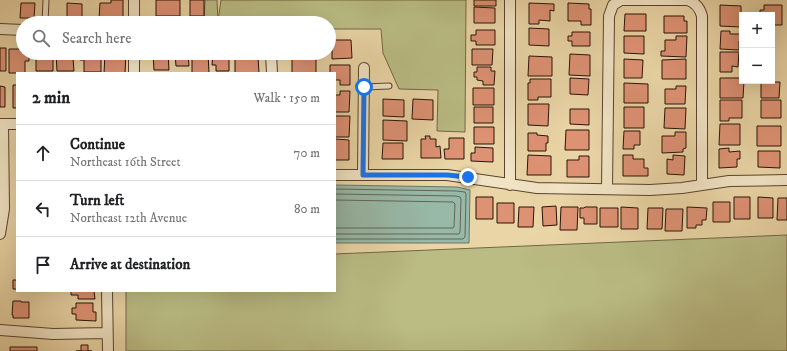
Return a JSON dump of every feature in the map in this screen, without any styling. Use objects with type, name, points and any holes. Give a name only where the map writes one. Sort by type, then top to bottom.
[{"type":"street","points":[[134,0],[134,16]]},
{"type":"street","points":[[510,0],[510,185]]},
{"type":"street","points":[[608,189],[608,16],[610,2],[621,0],[688,0],[697,5],[702,16],[702,185]]},
{"type":"street","points":[[0,29],[16,30]]},
{"type":"street","points":[[134,60],[134,72]]},
{"type":"street","points":[[271,60],[272,72]]},
{"type":"street","points":[[363,175],[364,68]]},
{"type":"street","points":[[0,234],[4,203],[2,124],[16,124]]},
{"type":"street","points":[[336,175],[447,175],[537,188],[650,190],[702,185],[729,180],[787,180]]},
{"type":"street","points":[[107,292],[108,351]]},
{"type":"street","points":[[0,330],[53,334],[107,333]]},
{"type":"lane","points":[[45,16],[46,0]]},
{"type":"lane","points":[[364,87],[389,86]]},
{"type":"green space","points":[[205,0],[217,0],[218,16],[204,16]]},
{"type":"green space","points":[[221,0],[466,0],[465,132],[437,131],[438,90],[399,89],[383,53],[381,29],[336,29],[336,16],[219,16]]},
{"type":"green space","points":[[787,235],[787,351],[126,351],[126,292],[336,292],[336,254]]},
{"type":"water","points":[[336,185],[457,187],[470,190],[469,243],[336,243]]},
{"type":"building","points":[[111,0],[123,0],[123,16],[99,16],[100,3],[111,3]]},
{"type":"building","points":[[156,0],[180,0],[180,16],[156,16]]},
{"type":"building","points":[[190,0],[204,0],[204,16],[190,16]]},
{"type":"building","points":[[474,0],[496,0],[496,6],[474,6]]},
{"type":"building","points":[[21,3],[35,3],[34,16],[20,16]]},
{"type":"building","points":[[67,3],[82,4],[82,16],[67,16]]},
{"type":"building","points":[[529,3],[554,4],[554,11],[550,10],[550,21],[539,20],[539,24],[529,24]]},
{"type":"building","points":[[568,3],[589,4],[589,9],[591,9],[591,25],[581,25],[581,21],[568,21]]},
{"type":"building","points":[[720,5],[741,6],[741,12],[739,12],[739,27],[720,26]]},
{"type":"building","points":[[764,5],[782,5],[782,25],[775,25],[775,12],[760,12],[760,10],[764,10]]},
{"type":"building","points":[[474,7],[495,8],[495,23],[474,23]]},
{"type":"building","points":[[625,14],[646,14],[646,31],[624,31]]},
{"type":"building","points":[[664,16],[684,16],[684,21],[687,21],[687,33],[664,33]]},
{"type":"building","points":[[529,28],[549,29],[549,46],[529,45]]},
{"type":"building","points":[[476,30],[495,30],[495,45],[476,45],[476,41],[471,41],[471,35],[476,35]]},
{"type":"building","points":[[721,31],[730,31],[730,34],[739,34],[739,50],[720,49]]},
{"type":"building","points":[[572,32],[590,32],[590,46],[572,46],[572,41],[568,41],[568,36],[572,36]]},
{"type":"building","points":[[624,36],[644,36],[644,54],[624,53]]},
{"type":"building","points":[[676,36],[687,36],[686,57],[661,56],[661,51],[665,51],[665,40],[676,40]]},
{"type":"building","points":[[336,40],[351,40],[352,58],[336,59]]},
{"type":"building","points":[[0,48],[6,48],[6,71],[0,71]]},
{"type":"building","points":[[9,49],[16,49],[16,60],[29,61],[25,61],[25,72],[9,73]]},
{"type":"building","points":[[472,49],[493,49],[492,65],[472,65]]},
{"type":"building","points":[[720,52],[739,52],[738,67],[732,66],[732,72],[720,72]]},
{"type":"building","points":[[570,54],[590,55],[590,76],[569,75]]},
{"type":"building","points":[[529,56],[552,57],[552,76],[528,76]]},
{"type":"building","points":[[624,59],[643,60],[642,78],[624,78]]},
{"type":"building","points":[[686,59],[686,79],[662,79],[662,60]]},
{"type":"building","points":[[36,60],[53,60],[53,71],[36,71]]},
{"type":"building","points":[[56,60],[73,60],[74,71],[57,71]]},
{"type":"building","points":[[84,60],[101,60],[101,72],[84,72]]},
{"type":"building","points":[[105,60],[126,60],[125,72],[104,72]]},
{"type":"building","points":[[153,60],[168,60],[169,70],[154,70]]},
{"type":"building","points":[[176,60],[189,60],[189,66],[176,66]]},
{"type":"building","points":[[192,60],[208,60],[209,72],[192,72]]},
{"type":"building","points":[[212,60],[229,60],[229,71],[216,71],[216,65],[212,65]]},
{"type":"building","points":[[235,60],[258,60],[259,72],[235,72]]},
{"type":"building","points":[[292,60],[316,60],[316,72],[292,72]]},
{"type":"building","points":[[330,65],[350,65],[350,85],[340,85],[340,80],[336,80],[336,72],[330,72]]},
{"type":"building","points":[[477,67],[491,67],[491,71],[495,71],[494,85],[483,85],[483,81],[477,80],[477,77],[474,77],[474,72],[477,72]]},
{"type":"building","points":[[570,78],[589,79],[588,95],[570,94]]},
{"type":"building","points":[[720,78],[739,78],[739,84],[744,84],[743,98],[720,98]]},
{"type":"building","points":[[530,79],[551,79],[551,97],[538,97],[538,100],[528,100],[528,83],[530,83]]},
{"type":"building","points":[[775,82],[780,82],[779,98],[761,98],[761,84],[775,84]]},
{"type":"building","points":[[624,83],[648,84],[648,103],[624,103]]},
{"type":"building","points":[[13,85],[16,85],[16,108],[13,108]]},
{"type":"building","points":[[0,86],[5,87],[5,107],[0,107]]},
{"type":"building","points":[[676,86],[686,86],[685,104],[665,104],[665,89],[676,89]]},
{"type":"building","points":[[473,88],[494,88],[494,105],[473,105]]},
{"type":"building","points":[[340,91],[350,91],[349,112],[336,112],[336,95],[340,95]]},
{"type":"building","points":[[383,99],[404,100],[404,117],[383,116]]},
{"type":"building","points":[[413,99],[433,100],[433,120],[412,119]]},
{"type":"building","points":[[720,100],[742,100],[742,118],[729,118],[729,121],[720,121]]},
{"type":"building","points":[[761,100],[781,100],[781,118],[761,118]]},
{"type":"building","points":[[528,104],[549,104],[548,126],[528,125]]},
{"type":"building","points":[[474,107],[493,107],[493,123],[474,123]]},
{"type":"building","points":[[624,107],[644,107],[644,128],[624,128]]},
{"type":"building","points":[[665,108],[686,108],[685,129],[664,128]]},
{"type":"building","points":[[570,109],[589,109],[589,125],[570,124]]},
{"type":"building","points":[[336,116],[350,116],[349,137],[336,137]]},
{"type":"building","points":[[383,120],[407,121],[407,141],[383,140]]},
{"type":"building","points":[[720,124],[740,124],[740,145],[719,145]]},
{"type":"building","points":[[757,126],[781,126],[781,146],[757,146]]},
{"type":"building","points":[[474,127],[494,127],[494,144],[474,144]]},
{"type":"building","points":[[566,130],[589,130],[589,150],[565,150]]},
{"type":"building","points":[[624,131],[640,131],[640,145],[634,145],[634,149],[623,149]]},
{"type":"building","points":[[675,132],[686,132],[686,148],[683,149],[683,152],[662,153],[662,136],[675,136]]},
{"type":"building","points":[[528,133],[537,133],[537,135],[548,136],[546,151],[528,151]]},
{"type":"building","points":[[425,136],[430,136],[430,139],[436,139],[436,147],[440,146],[441,158],[421,158],[421,139],[426,139]]},
{"type":"building","points":[[449,138],[464,138],[464,159],[445,159],[444,149],[449,149]]},
{"type":"building","points":[[336,139],[349,140],[349,160],[336,160]]},
{"type":"building","points":[[383,143],[403,143],[403,159],[382,159]]},
{"type":"building","points":[[475,147],[493,148],[493,162],[471,161],[471,153],[475,153]]},
{"type":"building","points":[[729,148],[729,152],[740,151],[740,159],[737,159],[737,167],[719,168],[719,149]]},
{"type":"building","points":[[758,151],[780,151],[780,168],[758,167]]},
{"type":"building","points":[[528,155],[551,156],[551,175],[527,175]]},
{"type":"building","points":[[623,155],[633,155],[633,159],[644,159],[644,168],[648,168],[648,176],[623,176]]},
{"type":"building","points":[[673,155],[685,156],[684,175],[667,174],[667,159],[673,160]]},
{"type":"building","points":[[579,156],[589,156],[589,177],[567,177],[567,160],[579,160]]},
{"type":"building","points":[[476,197],[493,197],[493,219],[476,219]]},
{"type":"building","points":[[734,197],[750,197],[750,219],[734,219]]},
{"type":"building","points":[[758,197],[773,198],[773,218],[758,218]]},
{"type":"building","points":[[778,198],[787,198],[787,220],[777,220]]},
{"type":"building","points":[[713,202],[730,202],[730,222],[713,222]]},
{"type":"building","points":[[497,203],[514,203],[514,223],[497,223]]},
{"type":"building","points":[[556,206],[557,225],[543,226],[542,207]]},
{"type":"building","points":[[519,207],[534,207],[533,227],[518,227]]},
{"type":"building","points":[[561,207],[578,207],[577,230],[560,230]]},
{"type":"building","points":[[597,207],[597,224],[584,224],[584,218],[580,218],[580,208]]},
{"type":"building","points":[[621,207],[638,208],[638,229],[621,229]]},
{"type":"building","points":[[687,207],[707,208],[706,220],[702,220],[702,225],[696,225],[696,228],[687,228]]},
{"type":"building","points":[[600,208],[618,208],[618,227],[600,227]]},
{"type":"building","points":[[648,208],[663,208],[662,229],[647,229]]},
{"type":"building","points":[[666,209],[683,209],[682,231],[665,231]]},
{"type":"building","points":[[13,280],[16,280],[16,289],[13,289]]},
{"type":"building","points":[[71,292],[94,292],[95,299],[78,299],[78,295],[71,295]]},
{"type":"building","points":[[13,301],[29,302],[29,318],[13,318]]},
{"type":"building","points":[[76,303],[93,303],[93,312],[96,312],[96,321],[76,320],[76,314],[72,314],[72,308],[76,308]]},
{"type":"building","points":[[81,345],[88,345],[88,351],[81,351]]},
{"type":"building","points":[[10,347],[37,347],[37,351],[10,351]]},
{"type":"route","points":[[364,87],[363,175],[447,175],[468,177]]}]
